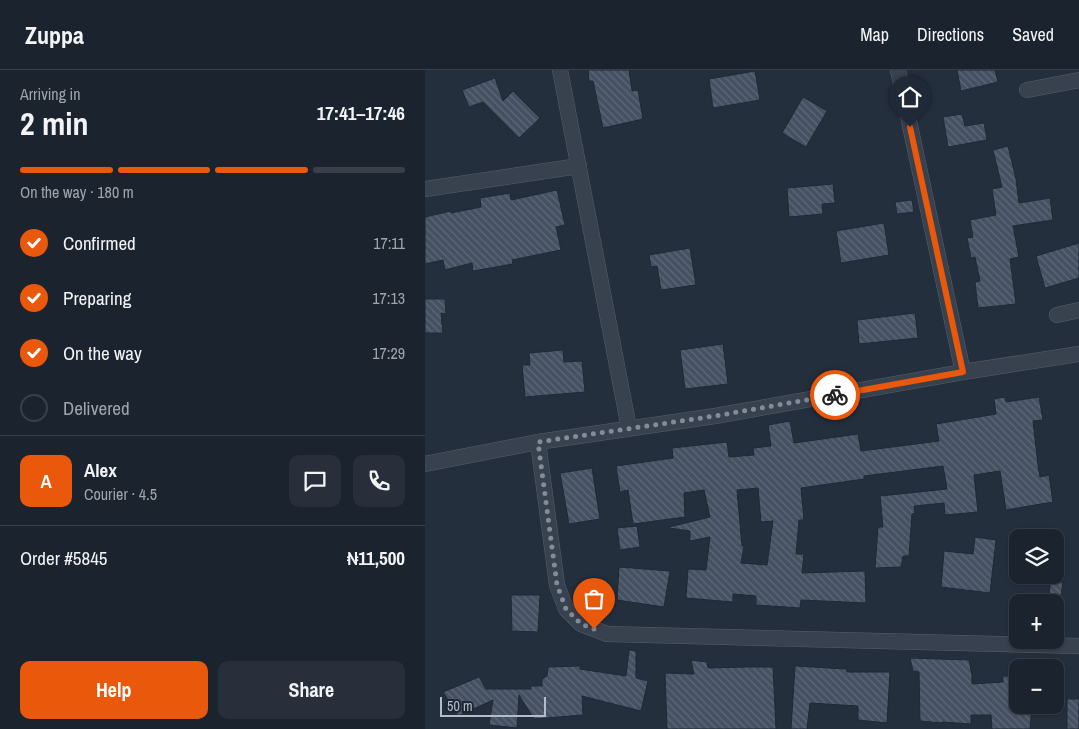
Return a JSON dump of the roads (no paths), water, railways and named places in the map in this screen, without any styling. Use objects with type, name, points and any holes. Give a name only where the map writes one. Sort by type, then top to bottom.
[{"type":"street","points":[[561,70],[629,428]]},
{"type":"street","points":[[898,70],[963,372]]},
{"type":"street","points":[[1027,90],[1079,80]]},
{"type":"street","points":[[425,189],[579,166]]},
{"type":"street","points":[[1057,315],[1079,310]]},
{"type":"street","points":[[425,464],[538,442],[715,416],[963,372],[1079,354]]},
{"type":"street","points":[[538,442],[557,585],[566,609],[581,624],[607,634],[1079,646]]}]
